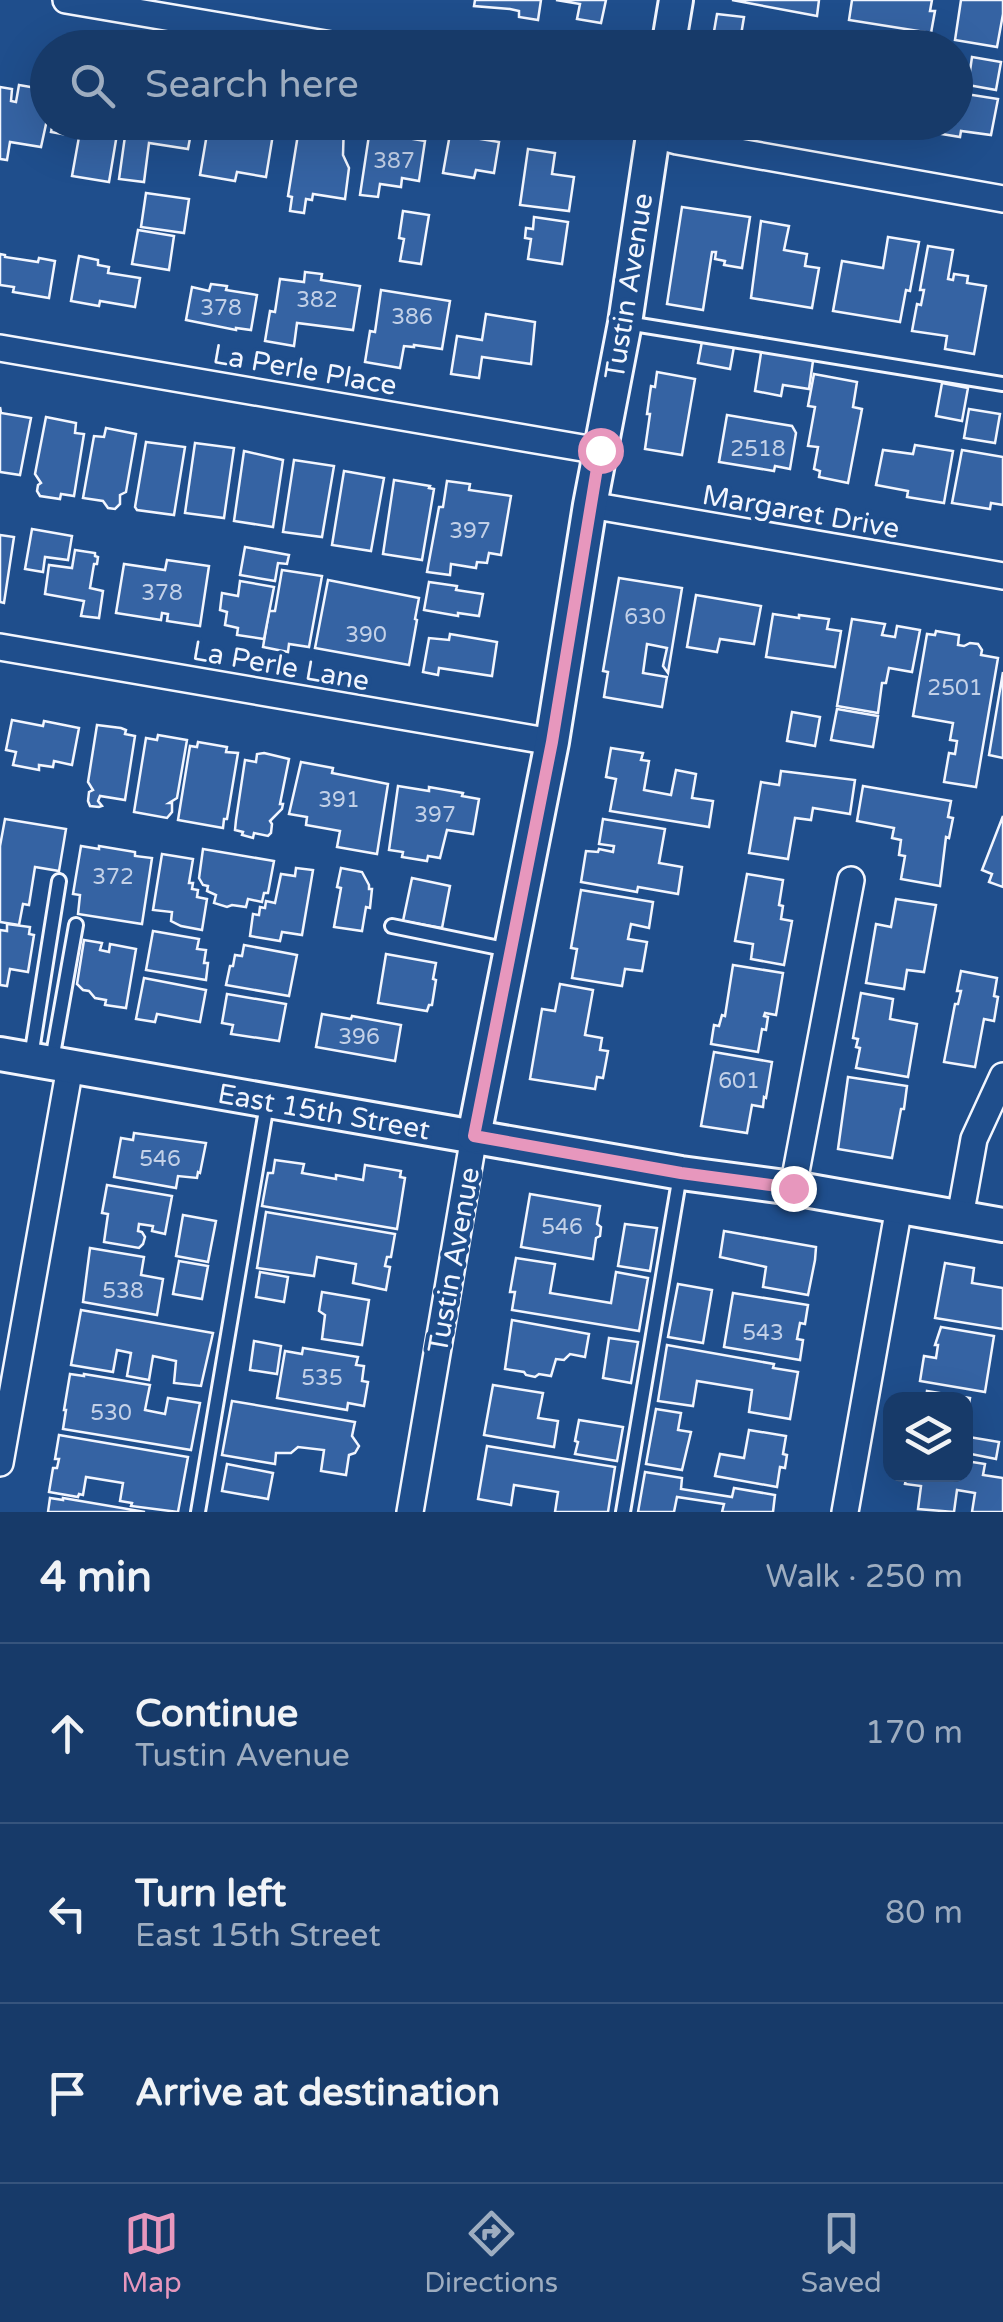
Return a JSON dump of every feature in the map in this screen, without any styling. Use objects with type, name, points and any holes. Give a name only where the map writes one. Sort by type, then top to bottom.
[{"type":"street","points":[[66,0],[242,30]]},
{"type":"street","points":[[671,30],[676,0]]},
{"type":"street","name":"Tustin Avenue","points":[[410,1512],[474,1136],[552,742],[652,140]]},
{"type":"street","points":[[675,140],[1003,199]]},
{"type":"street","name":"La Perle Place","points":[[0,348],[600,450]]},
{"type":"street","name":"Margaret Drive","points":[[590,505],[1003,576]]},
{"type":"street","name":"La Perle Lane","points":[[0,647],[552,742]]},
{"type":"street","points":[[793,1188],[851,880]]},
{"type":"street","points":[[0,1463],[38,1061]]},
{"type":"street","name":"East 15th Street","points":[[38,1061],[681,1173],[1003,1224]]},
{"type":"street","points":[[960,1217],[974,1138],[1003,1076]]},
{"type":"street","points":[[845,1512],[898,1207]]},
{"type":"lane","points":[[624,323],[1003,384]]},
{"type":"lane","points":[[38,1061],[59,881]]},
{"type":"lane","points":[[38,1061],[76,925]]},
{"type":"lane","points":[[392,926],[511,950]]},
{"type":"lane","points":[[198,1512],[268,1102]]},
{"type":"lane","points":[[623,1512],[681,1173]]},
{"type":"building","points":[[475,0],[541,0],[538,20],[519,17],[519,11],[510,9],[474,6]]},
{"type":"building","points":[[556,0],[606,0],[601,23],[577,19],[580,4]]},
{"type":"building","points":[[732,0],[819,0],[817,16]]},
{"type":"building","points":[[852,0],[932,0],[930,11],[935,11],[932,30],[849,20]]},
{"type":"building","points":[[961,0],[1003,0],[997,47],[973,43],[973,30],[956,30]]},
{"type":"building","points":[[717,14],[744,17],[742,30],[714,30]]},
{"type":"building","points":[[973,57],[1001,62],[996,90],[973,86]]},
{"type":"building","points":[[19,85],[30,87],[30,140],[43,140],[41,147],[10,142],[7,160],[0,159],[0,87],[12,89],[11,101],[16,102]]},
{"type":"building","points":[[973,95],[998,99],[991,135],[973,133]]},
{"type":"building","points":[[78,140],[116,140],[109,182],[72,176]]},
{"type":"building","points":[[124,140],[190,140],[188,149],[149,143],[144,182],[119,179]]},
{"type":"building","points":[[206,140],[272,140],[266,177],[237,172],[235,181],[200,175]]},
{"type":"building","points":[[297,140],[343,140],[343,155],[349,168],[345,199],[313,194],[312,200],[306,199],[304,213],[290,211],[292,197],[288,196]]},
{"type":"building","points":[[368,140],[425,141],[419,181],[402,178],[401,187],[380,184],[378,197],[360,195]]},
{"type":"building","points":[[449,140],[499,142],[494,173],[476,170],[474,178],[443,173]]},
{"type":"building","points":[[528,149],[555,153],[552,174],[574,177],[569,211],[520,205]]},
{"type":"building","points":[[146,193],[189,199],[184,233],[141,227]]},
{"type":"building","points":[[682,207],[750,217],[742,268],[724,265],[725,261],[715,259],[716,252],[712,252],[703,310],[667,304]]},
{"type":"building","points":[[403,211],[429,215],[421,264],[400,261]]},
{"type":"building","points":[[534,217],[568,222],[562,264],[528,259],[531,239],[525,238],[526,228],[533,229]]},
{"type":"building","points":[[761,221],[789,226],[784,250],[807,254],[805,266],[819,268],[812,308],[751,298]]},
{"type":"building","points":[[138,230],[174,236],[169,270],[132,264]]},
{"type":"building","points":[[888,237],[919,242],[900,322],[833,311],[842,261],[883,268]]},
{"type":"building","points":[[928,246],[953,250],[948,279],[953,280],[954,274],[968,276],[967,283],[986,286],[974,354],[945,349],[947,336],[912,331],[924,290],[920,290]]},
{"type":"building","points":[[0,254],[38,262],[39,258],[55,261],[49,298],[13,292],[14,287],[0,285]]},
{"type":"building","points":[[79,256],[98,260],[98,265],[109,267],[108,273],[140,278],[135,307],[71,301]]},
{"type":"building","points":[[305,272],[322,274],[321,280],[360,286],[353,330],[297,323],[294,346],[265,341],[280,279],[304,282]]},
{"type":"building","points":[[211,284],[257,295],[251,330],[186,320],[192,287],[209,291]]},
{"type":"building","points":[[381,290],[450,301],[442,349],[404,346],[400,368],[365,362],[370,331],[375,332]]},
{"type":"building","points":[[486,314],[535,322],[531,364],[482,357],[479,378],[451,374],[457,336],[482,340]]},
{"type":"building","points":[[703,336],[735,341],[730,369],[698,363]]},
{"type":"building","points":[[766,349],[809,356],[813,361],[809,389],[783,385],[781,396],[755,391],[761,353]]},
{"type":"building","points":[[657,372],[695,379],[682,455],[645,449],[651,386],[655,387]]},
{"type":"building","points":[[814,374],[857,382],[853,407],[862,409],[848,483],[819,477],[820,471],[814,469],[818,447],[808,446],[815,407],[808,406]]},
{"type":"building","points":[[942,383],[968,388],[962,421],[936,416]]},
{"type":"building","points":[[0,407],[1,413],[31,418],[20,475],[0,472]]},
{"type":"building","points":[[969,409],[1000,414],[995,443],[964,438]]},
{"type":"building","points":[[727,415],[792,426],[796,433],[790,469],[775,466],[774,471],[719,462]]},
{"type":"building","points":[[46,417],[76,423],[75,433],[84,434],[74,496],[61,494],[60,499],[40,496],[37,491],[41,483],[35,474]]},
{"type":"building","points":[[106,428],[136,434],[126,492],[120,495],[120,504],[115,509],[108,508],[103,501],[83,498],[94,436],[104,437]]},
{"type":"building","points":[[146,442],[185,447],[174,515],[135,507]]},
{"type":"building","points":[[195,443],[234,448],[224,518],[185,513]]},
{"type":"building","points":[[915,445],[953,451],[944,503],[907,497],[908,491],[876,485],[883,450],[913,454]]},
{"type":"building","points":[[962,450],[1003,457],[1003,505],[991,503],[990,509],[952,503]]},
{"type":"building","points":[[244,451],[283,460],[273,527],[234,521]]},
{"type":"building","points":[[294,460],[334,466],[322,537],[283,532]]},
{"type":"building","points":[[344,471],[384,478],[371,551],[332,545]]},
{"type":"building","points":[[394,480],[434,489],[422,560],[383,554]]},
{"type":"building","points":[[447,481],[470,484],[469,490],[511,496],[501,555],[489,553],[487,563],[477,562],[476,568],[451,564],[450,575],[427,572]]},
{"type":"building","points":[[32,529],[72,536],[68,560],[45,557],[43,572],[25,569]]},
{"type":"building","points":[[0,535],[14,537],[4,603],[0,602]]},
{"type":"building","points":[[245,547],[289,555],[287,564],[278,563],[275,581],[240,575]]},
{"type":"building","points":[[75,550],[98,557],[90,588],[103,591],[99,618],[81,616],[84,601],[45,594],[49,565],[72,568]]},
{"type":"building","points":[[167,560],[209,566],[200,626],[167,621],[168,614],[162,613],[161,620],[116,613],[124,564],[165,570]]},
{"type":"building","points":[[282,570],[322,576],[309,647],[289,644],[288,652],[263,647],[269,611],[275,611]]},
{"type":"building","points":[[619,578],[682,588],[668,673],[663,666],[667,648],[647,644],[643,673],[667,677],[662,707],[604,697],[608,672],[603,671]]},
{"type":"building","points":[[328,580],[419,598],[409,665],[315,648]]},
{"type":"building","points":[[240,581],[274,587],[264,639],[237,635],[238,628],[225,625],[227,612],[220,610],[222,593],[238,596]]},
{"type":"building","points":[[429,582],[483,594],[479,616],[424,610]]},
{"type":"building","points":[[696,595],[761,606],[754,644],[720,639],[717,652],[687,647]]},
{"type":"building","points":[[773,614],[829,619],[827,629],[841,631],[835,667],[766,657]]},
{"type":"building","points":[[852,619],[885,624],[882,635],[895,637],[897,626],[920,630],[912,672],[889,668],[886,683],[882,683],[878,713],[837,706]]},
{"type":"building","points":[[936,631],[959,635],[958,645],[978,644],[981,655],[998,658],[976,787],[944,782],[949,753],[955,754],[957,741],[950,740],[953,723],[913,716],[927,634],[935,635]]},
{"type":"building","points":[[450,634],[497,642],[492,676],[439,668],[438,675],[423,672],[429,638],[449,640]]},
{"type":"building","points":[[1003,672],[1003,758],[989,755]]},
{"type":"building","points":[[837,709],[878,716],[873,747],[831,740]]},
{"type":"building","points":[[792,712],[820,717],[815,746],[787,741]]},
{"type":"building","points":[[12,720],[79,728],[72,765],[54,761],[53,767],[39,765],[39,770],[13,765],[16,752],[6,750]]},
{"type":"building","points":[[97,725],[121,728],[126,730],[125,734],[135,736],[125,800],[100,796],[99,807],[90,806],[88,801],[93,790],[88,782]]},
{"type":"building","points":[[158,735],[187,740],[177,798],[169,803],[172,812],[167,818],[134,812],[146,738],[157,740]]},
{"type":"building","points":[[198,742],[238,753],[223,828],[178,820],[190,746],[197,747]]},
{"type":"building","points":[[611,748],[643,753],[641,760],[649,761],[644,790],[671,795],[676,770],[696,774],[692,798],[713,801],[709,827],[610,811],[616,779],[606,777]]},
{"type":"building","points":[[257,754],[289,759],[282,809],[270,821],[268,836],[254,833],[253,838],[235,830],[236,820],[245,760],[256,762]]},
{"type":"building","points":[[301,762],[333,768],[332,773],[388,784],[377,854],[337,847],[340,831],[306,825],[307,817],[289,814]]},
{"type":"building","points":[[781,771],[855,780],[850,814],[813,808],[811,820],[795,818],[788,859],[749,853],[761,782],[779,785]]},
{"type":"building","points":[[398,786],[429,791],[429,787],[479,799],[473,834],[447,830],[440,858],[428,856],[427,861],[402,857],[403,852],[389,850]]},
{"type":"building","points":[[863,786],[951,801],[948,817],[953,818],[949,838],[946,837],[940,886],[901,879],[905,856],[899,855],[901,840],[892,838],[894,828],[857,821]]},
{"type":"building","points":[[1003,816],[1003,887],[989,882],[992,874],[982,870]]},
{"type":"building","points":[[5,819],[66,829],[59,871],[35,867],[29,905],[23,904],[19,925],[0,922],[0,846]]},
{"type":"building","points":[[603,819],[665,829],[659,863],[682,867],[678,894],[638,887],[637,892],[581,882],[586,851],[613,852],[614,846],[599,844]]},
{"type":"building","points":[[81,846],[135,852],[135,856],[152,858],[142,924],[78,914],[80,895],[73,894]]},
{"type":"building","points":[[203,849],[274,861],[268,893],[264,893],[262,902],[248,899],[246,907],[214,903],[216,895],[207,891],[208,886],[199,878]]},
{"type":"building","points":[[162,854],[193,859],[189,883],[198,890],[197,897],[207,899],[202,930],[171,921],[172,912],[153,910]]},
{"type":"building","points":[[296,868],[313,870],[302,935],[282,932],[280,941],[250,936],[253,914],[259,915],[266,901],[275,903],[281,874],[295,876]]},
{"type":"building","points":[[341,868],[362,872],[372,889],[362,931],[334,927]]},
{"type":"building","points":[[747,874],[783,880],[781,919],[792,921],[784,965],[751,959],[753,944],[735,941]]},
{"type":"building","points":[[412,878],[450,886],[442,928],[403,921]]},
{"type":"building","points":[[581,890],[653,902],[649,928],[631,924],[628,939],[647,942],[642,971],[625,969],[622,986],[572,978],[577,949],[571,948]]},
{"type":"building","points":[[896,899],[936,905],[924,972],[907,970],[904,989],[866,983],[876,924],[891,927]]},
{"type":"building","points":[[7,924],[30,927],[29,934],[34,935],[28,972],[10,969],[7,986],[0,985],[0,930],[7,931]]},
{"type":"building","points":[[153,931],[199,939],[197,949],[206,950],[206,980],[146,970]]},
{"type":"building","points":[[84,940],[102,943],[100,950],[109,952],[110,944],[136,949],[126,1008],[105,1005],[106,1000],[95,998],[77,984]]},
{"type":"building","points":[[244,945],[297,955],[289,996],[226,985],[230,966],[235,955],[242,956]]},
{"type":"building","points":[[386,954],[436,963],[432,1005],[427,1011],[378,1003]]},
{"type":"building","points":[[733,965],[783,973],[776,1015],[765,1013],[766,1030],[762,1029],[758,1052],[711,1044],[714,1025],[719,1026],[722,1015],[725,1016]]},
{"type":"building","points":[[961,971],[997,978],[994,1021],[984,1019],[975,1067],[944,1062],[961,991],[957,991]]},
{"type":"building","points":[[144,978],[206,990],[200,1022],[157,1014],[155,1022],[136,1019]]},
{"type":"building","points":[[560,984],[593,990],[585,1035],[602,1038],[600,1050],[608,1051],[603,1078],[597,1077],[595,1089],[530,1079],[542,1009],[555,1011]]},
{"type":"building","points":[[861,993],[893,999],[890,1019],[917,1024],[908,1077],[856,1068],[860,1048],[856,1047],[858,1039],[853,1038]]},
{"type":"building","points":[[227,994],[286,1004],[279,1041],[231,1034],[233,1025],[222,1023]]},
{"type":"building","points":[[322,1014],[401,1025],[395,1061],[316,1047]]},
{"type":"building","points":[[714,1052],[772,1062],[763,1107],[752,1105],[747,1133],[701,1126]]},
{"type":"building","points":[[848,1077],[907,1086],[892,1158],[838,1149]]},
{"type":"building","points":[[134,1133],[206,1143],[197,1178],[178,1176],[176,1188],[114,1177],[121,1138],[133,1140]]},
{"type":"building","points":[[275,1160],[304,1164],[302,1173],[336,1179],[336,1175],[363,1180],[365,1165],[401,1171],[400,1177],[405,1178],[397,1229],[262,1206],[268,1173],[273,1173]]},
{"type":"building","points":[[107,1185],[172,1196],[165,1234],[152,1231],[153,1226],[139,1224],[138,1231],[145,1237],[139,1248],[104,1242],[108,1214],[102,1213]]},
{"type":"building","points":[[530,1194],[600,1206],[600,1236],[596,1238],[593,1259],[521,1247]]},
{"type":"building","points":[[266,1212],[395,1234],[391,1257],[387,1257],[385,1266],[390,1267],[386,1290],[353,1283],[356,1264],[317,1257],[314,1276],[257,1268]]},
{"type":"building","points":[[183,1215],[216,1221],[208,1262],[176,1256]]},
{"type":"building","points":[[625,1224],[657,1228],[650,1271],[618,1266]]},
{"type":"building","points":[[724,1231],[816,1247],[808,1295],[763,1287],[766,1267],[720,1257]]},
{"type":"building","points":[[90,1248],[144,1257],[141,1275],[163,1279],[157,1315],[83,1302]]},
{"type":"building","points":[[516,1258],[555,1264],[550,1293],[611,1303],[616,1272],[648,1278],[639,1331],[512,1310],[515,1292],[510,1292]]},
{"type":"building","points":[[179,1261],[208,1266],[202,1299],[173,1294]]},
{"type":"building","points":[[945,1263],[974,1268],[972,1283],[1003,1288],[1003,1329],[935,1318]]},
{"type":"building","points":[[260,1272],[288,1277],[284,1302],[256,1297]]},
{"type":"building","points":[[678,1284],[712,1290],[703,1343],[668,1337]]},
{"type":"building","points":[[322,1292],[369,1300],[362,1345],[322,1339]]},
{"type":"building","points":[[733,1293],[808,1305],[797,1339],[803,1340],[800,1360],[724,1347]]},
{"type":"building","points":[[81,1310],[213,1333],[201,1386],[174,1383],[176,1361],[153,1356],[149,1380],[127,1376],[131,1353],[117,1350],[113,1372],[71,1365]]},
{"type":"building","points":[[512,1320],[589,1334],[585,1357],[570,1354],[564,1360],[556,1359],[551,1376],[535,1377],[505,1369]]},
{"type":"building","points":[[941,1327],[994,1336],[985,1392],[920,1381],[924,1356],[936,1358],[935,1345]]},
{"type":"building","points":[[609,1338],[638,1342],[631,1383],[603,1378]]},
{"type":"building","points":[[254,1341],[281,1346],[277,1374],[250,1370]]},
{"type":"building","points":[[667,1345],[798,1372],[790,1419],[749,1412],[752,1390],[697,1381],[693,1406],[658,1401]]},
{"type":"building","points":[[303,1348],[358,1357],[356,1365],[364,1366],[362,1381],[368,1382],[364,1406],[348,1403],[347,1410],[277,1398],[285,1351],[302,1354]]},
{"type":"building","points":[[70,1374],[150,1385],[145,1410],[165,1414],[168,1398],[200,1403],[191,1450],[63,1429]]},
{"type":"building","points":[[493,1385],[543,1393],[538,1418],[558,1421],[554,1447],[484,1435]]},
{"type":"building","points":[[232,1401],[355,1422],[352,1436],[359,1446],[349,1455],[346,1475],[321,1471],[324,1450],[298,1447],[291,1453],[276,1453],[275,1464],[222,1455]]},
{"type":"building","points":[[656,1409],[681,1413],[678,1430],[691,1432],[682,1470],[646,1464]]},
{"type":"building","points":[[579,1420],[623,1427],[617,1461],[575,1454]]},
{"type":"building","points":[[749,1430],[786,1436],[785,1468],[780,1467],[777,1487],[715,1476],[720,1454],[744,1458]]},
{"type":"building","points":[[59,1435],[188,1457],[178,1512],[131,1506],[132,1503],[120,1501],[123,1483],[86,1477],[83,1495],[49,1492],[53,1468],[57,1468],[59,1459],[55,1459]]},
{"type":"building","points":[[973,1438],[999,1442],[996,1459],[973,1454]]},
{"type":"building","points":[[487,1446],[615,1467],[608,1512],[555,1512],[558,1492],[514,1485],[511,1505],[478,1499]]},
{"type":"building","points":[[973,1462],[985,1464],[983,1475],[1003,1478],[1003,1512],[972,1512],[975,1493],[957,1490],[954,1512],[918,1509],[921,1486],[905,1484],[973,1482]]},
{"type":"building","points":[[227,1464],[273,1473],[268,1499],[222,1491]]},
{"type":"building","points":[[645,1472],[682,1478],[681,1489],[732,1497],[734,1488],[775,1495],[773,1512],[722,1512],[724,1504],[677,1497],[674,1512],[638,1512]]},
{"type":"building","points":[[50,1498],[63,1498],[145,1512],[48,1512]]},
{"type":"route","points":[[600,450],[552,742],[474,1136],[681,1173],[793,1188]]}]
